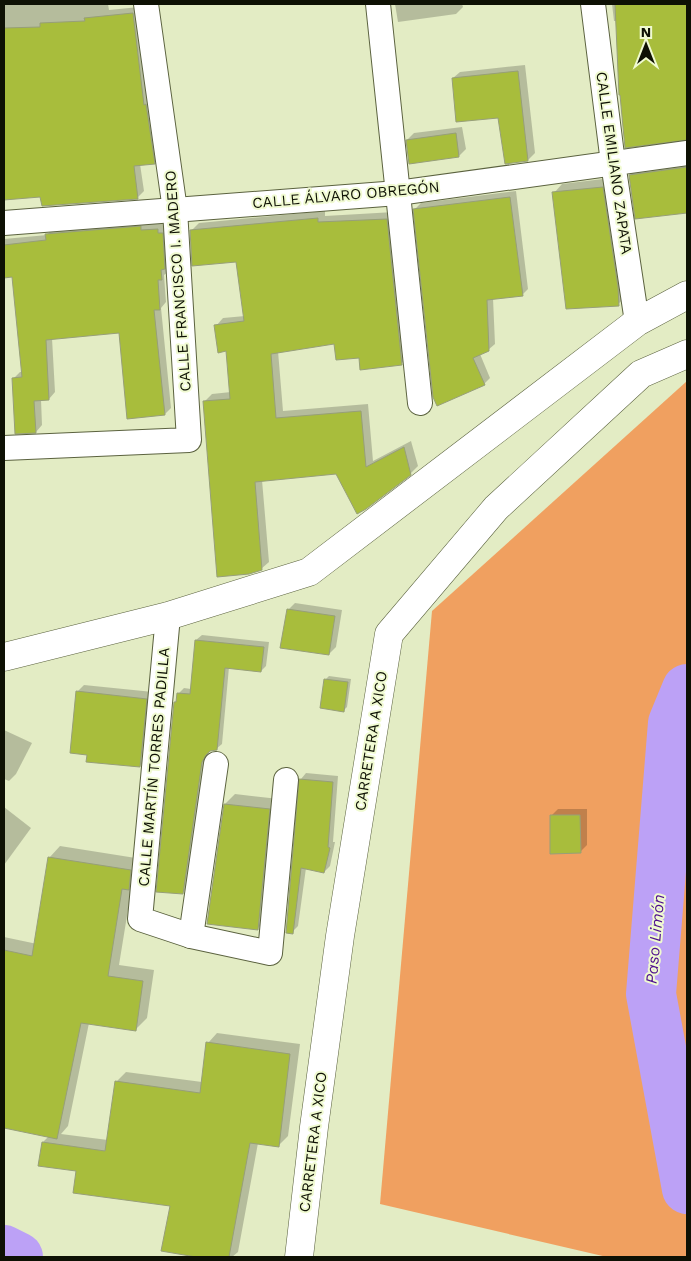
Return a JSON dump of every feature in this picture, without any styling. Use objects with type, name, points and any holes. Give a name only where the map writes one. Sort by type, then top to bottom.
[{"type":"main road","points":[[4,657],[168,616],[309,572],[637,322],[687,295]]},
{"type":"main road","name":"CARRETERA A XICO","points":[[299,1257],[338,945],[389,634],[496,508],[641,374],[687,354]]},
{"type":"street","name":"CALLE FRANCISCO I. MADERO","points":[[4,448],[189,440],[176,210],[146,4]]},
{"type":"street","points":[[378,4],[420,403]]},
{"type":"street","name":"CALLE EMILIANO ZAPATA","points":[[593,4],[613,163],[637,322]]},
{"type":"street","name":"CALLE ÁLVARO OBREGÓN","points":[[4,223],[398,193],[687,153]]},
{"type":"street","name":"CALLE MARTÍN TORRES PADILLA","points":[[168,616],[140,919],[191,936]]},
{"type":"street","points":[[216,764],[191,936],[270,953],[286,780]]},
{"type":"shaded area","points":[[687,381],[687,1257],[607,1257],[380,1204],[432,611]]},
{"type":"building","points":[[615,4],[687,4],[687,140],[625,148],[619,95]]},
{"type":"building","points":[[133,13],[144,105],[146,104],[155,164],[134,166],[138,199],[42,206],[40,197],[4,200],[4,28],[40,27],[40,23],[85,21],[84,18]]},
{"type":"building","points":[[518,71],[528,161],[505,164],[498,118],[456,122],[452,78]]},
{"type":"building","points":[[456,133],[459,157],[409,164],[406,140]]},
{"type":"building","points":[[687,167],[687,213],[635,219],[629,175]]},
{"type":"building","points":[[603,187],[618,287],[619,306],[566,309],[552,192]]},
{"type":"building","points":[[510,197],[523,296],[487,300],[489,351],[473,358],[485,385],[437,406],[433,397],[413,209]]},
{"type":"building","points":[[318,218],[318,222],[387,219],[402,365],[360,370],[359,358],[336,360],[334,344],[271,354],[276,418],[361,411],[366,467],[404,447],[411,475],[357,514],[336,474],[255,482],[262,570],[249,574],[217,577],[203,401],[230,399],[226,351],[218,353],[214,325],[244,321],[236,262],[192,266],[190,230]]},
{"type":"building","points":[[141,226],[141,230],[158,229],[158,233],[163,233],[165,269],[161,270],[162,280],[158,280],[160,310],[154,310],[165,415],[127,419],[119,333],[46,340],[49,400],[34,401],[36,433],[15,434],[12,378],[22,377],[12,277],[4,278],[4,245],[46,240],[45,234]]},
{"type":"building","points":[[287,609],[335,616],[329,655],[280,648]]},
{"type":"building","points":[[195,640],[264,647],[261,672],[225,668],[217,750],[210,751],[202,762],[183,894],[156,892],[174,702],[176,702],[177,693],[190,694]]},
{"type":"building","points":[[324,679],[348,682],[344,712],[320,708]]},
{"type":"building","points":[[76,691],[147,699],[140,767],[86,762],[87,755],[70,753]]},
{"type":"building","points":[[299,779],[333,782],[328,847],[330,848],[324,873],[301,868],[293,934],[286,933]]},
{"type":"building","points":[[224,804],[270,809],[258,930],[207,924]]},
{"type":"building","points":[[550,815],[580,815],[581,853],[550,854]]},
{"type":"building","points":[[48,857],[131,870],[129,890],[122,889],[108,976],[143,981],[136,1031],[81,1023],[57,1139],[4,1128],[4,950],[32,956]]},
{"type":"building","points":[[206,1042],[290,1054],[279,1147],[250,1143],[229,1257],[196,1257],[161,1251],[170,1206],[73,1193],[76,1171],[38,1166],[42,1142],[105,1151],[115,1081],[200,1093]]},
{"type":"waterway","name":"Paso Limón","points":[[687,689],[673,723],[651,994],[687,1189]]},
{"type":"waterway","name":"Paso Limón","points":[[4,1250],[18,1257]]}]
